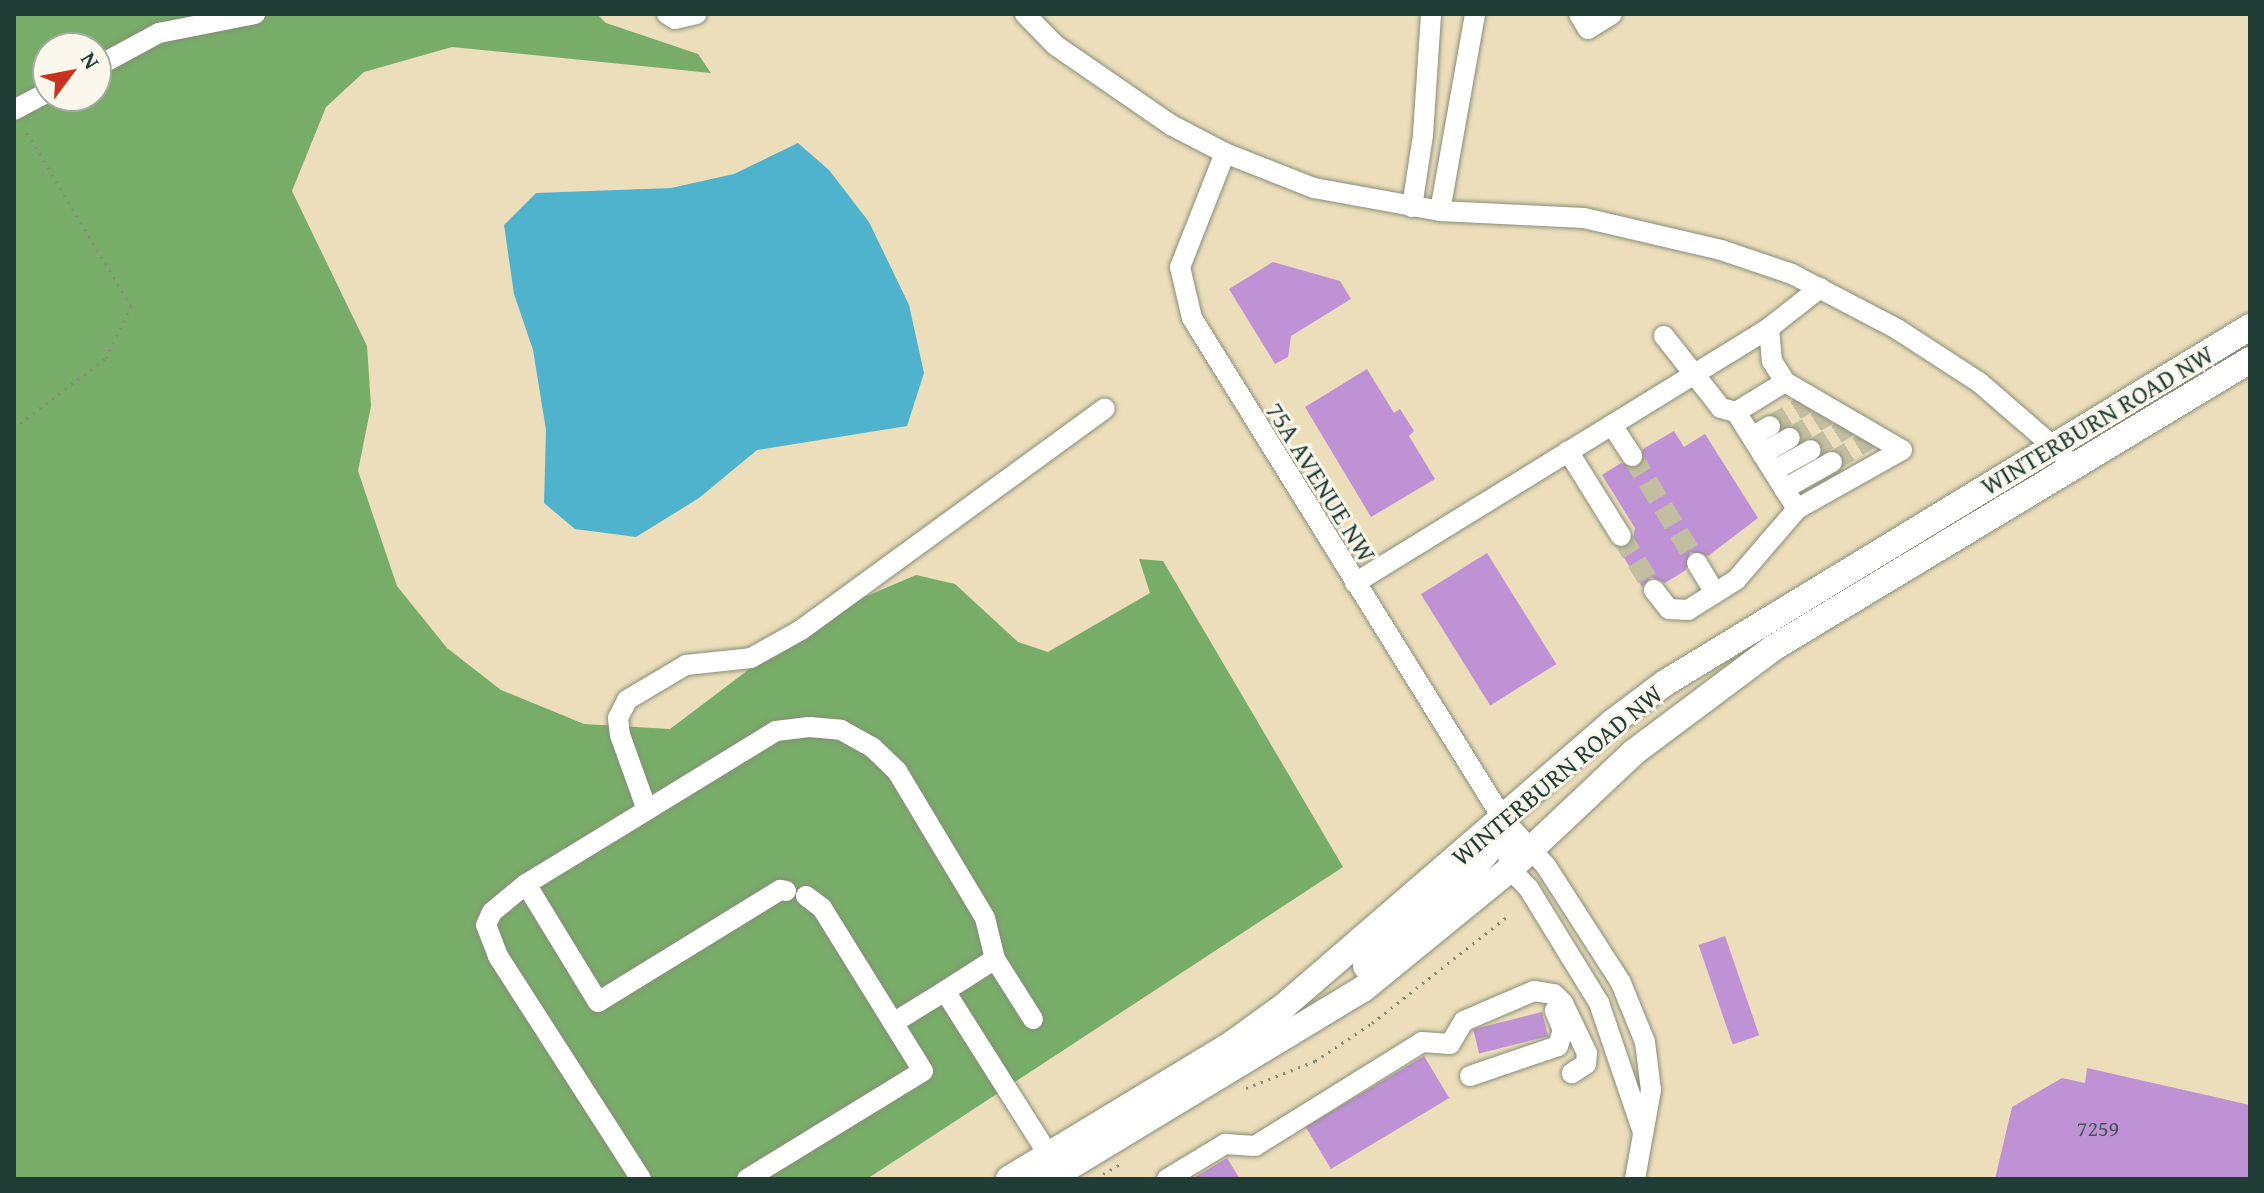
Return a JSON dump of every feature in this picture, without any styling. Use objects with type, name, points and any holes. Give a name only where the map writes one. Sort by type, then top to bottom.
[{"type":"main road","name":"WINTERBURN ROAD NW","points":[[1055,1171],[1283,1007],[1665,683],[2250,327]]},
{"type":"main road","name":"WINTERBURN ROAD NW","points":[[1009,1179],[1055,1171],[1299,1031],[1363,989],[1510,869],[1634,752],[1773,648],[2250,360]]},
{"type":"main road","points":[[1299,1031],[1463,880],[1491,850],[1503,819]]},
{"type":"street","points":[[112,58],[159,33],[255,14]]},
{"type":"street","points":[[667,14],[675,19],[696,14]]},
{"type":"street","points":[[1025,14],[1110,86],[1225,153],[1314,188],[1440,211],[1584,218],[1721,250],[1820,288],[1980,383],[2056,445],[2071,467]]},
{"type":"street","points":[[1412,207],[1423,135],[1431,14]]},
{"type":"street","points":[[1440,211],[1475,14]]},
{"type":"street","points":[[1579,14],[1588,29],[1612,14]]},
{"type":"street","name":"75A AVENUE NW","points":[[1225,153],[1180,267],[1181,283],[1192,318],[1223,375],[1503,819]]},
{"type":"street","points":[[1355,583],[1769,328],[1820,288]]},
{"type":"street","points":[[1654,590],[1678,612],[1715,593],[1736,580],[1797,509],[1902,450],[1831,413],[1785,382],[1772,361],[1769,328]]},
{"type":"street","points":[[1664,336],[1691,376],[1721,408],[1736,412],[1797,509]]},
{"type":"street","points":[[1736,412],[1785,382]]},
{"type":"street","points":[[647,810],[620,735],[618,718],[627,700],[686,665],[751,658],[801,630],[1105,408]]},
{"type":"street","points":[[1612,425],[1632,456]]},
{"type":"street","points":[[1768,463],[1770,426]]},
{"type":"street","points":[[1768,463],[1790,438]]},
{"type":"street","points":[[1768,463],[1811,450]]},
{"type":"street","points":[[1568,451],[1621,536]]},
{"type":"street","points":[[1768,463],[1832,462]]},
{"type":"street","points":[[1697,563],[1715,593]]},
{"type":"street","points":[[641,1179],[498,956],[486,925],[492,912],[526,884],[776,731],[841,730],[872,747],[897,771],[985,918],[995,959],[1033,1019]]},
{"type":"street","points":[[1503,819],[1532,846],[1599,947],[1635,1013],[1651,1090],[1635,1179]]},
{"type":"street","points":[[1503,819],[1510,869],[1529,889],[1599,1003],[1643,1132]]},
{"type":"street","points":[[526,884],[598,1002],[780,890],[786,891]]},
{"type":"street","points":[[747,1179],[923,1071],[822,908],[806,896]]},
{"type":"street","points":[[893,1023],[995,959]]},
{"type":"street","points":[[945,991],[1055,1171]]},
{"type":"street","points":[[1167,1179],[1225,1144],[1255,1146],[1422,1042],[1450,1044],[1464,1021],[1534,991],[1554,994],[1587,1053],[1586,1064],[1572,1073]]},
{"type":"street","points":[[1470,1076],[1552,1050],[1563,1035],[1554,1010],[1540,1000],[1496,1016],[1480,1014]]},
{"type":"path","points":[[14,428],[106,358],[131,306],[18,117]]},
{"type":"path","points":[[1245,1088],[1315,1061],[1372,1023],[1508,916]]},
{"type":"path","points":[[1095,1172],[1110,1172],[1120,1163]]},
{"type":"green space","points":[[14,14],[597,14],[606,23],[698,54],[711,73],[452,47],[364,72],[326,107],[292,191],[367,346],[371,406],[358,471],[397,586],[447,648],[501,690],[584,724],[670,729],[789,639],[848,604],[916,575],[955,584],[1018,642],[1048,652],[1150,593],[1139,559],[1163,561],[1343,867],[867,1179],[14,1179]]},
{"type":"water","points":[[798,143],[829,170],[869,222],[909,305],[924,373],[907,426],[757,450],[699,498],[636,537],[575,529],[544,503],[546,430],[533,350],[514,294],[504,225],[536,193],[671,188],[734,174]]},
{"type":"building","points":[[1273,262],[1340,281],[1351,299],[1291,336],[1288,357],[1275,364],[1229,289]]},
{"type":"building","points":[[1367,369],[1394,413],[1400,409],[1414,431],[1409,436],[1435,479],[1371,517],[1305,407]]},
{"type":"building","points":[[1674,431],[1684,447],[1705,434],[1758,518],[1708,556],[1690,552],[1686,570],[1665,583],[1651,577],[1642,587],[1618,548],[1632,543],[1635,528],[1602,475],[1621,463],[1638,467],[1643,449]]},
{"type":"building","points":[[1487,553],[1556,664],[1490,705],[1421,594]]},
{"type":"building","points":[[1725,936],[1759,1035],[1733,1044],[1699,945]]},
{"type":"building","points":[[1542,1012],[1548,1036],[1479,1053],[1473,1029]]},
{"type":"building","points":[[1424,1056],[1449,1098],[1331,1169],[1306,1127]]},
{"type":"building","points":[[2087,1068],[2250,1105],[2250,1179],[1995,1179],[2012,1107],[2062,1078],[2085,1083]]},
{"type":"building","points":[[1227,1158],[1240,1179],[1192,1179]]},
{"type":"tunnel","points":[[1770,426],[1808,403]]},
{"type":"tunnel","points":[[1790,438],[1828,415]]},
{"type":"tunnel","points":[[1811,450],[1848,427]]},
{"type":"tunnel","points":[[1832,462],[1870,439]]},
{"type":"tunnel","points":[[1632,456],[1697,563]]},
{"type":"tunnel","points":[[1621,536],[1654,590]]}]
